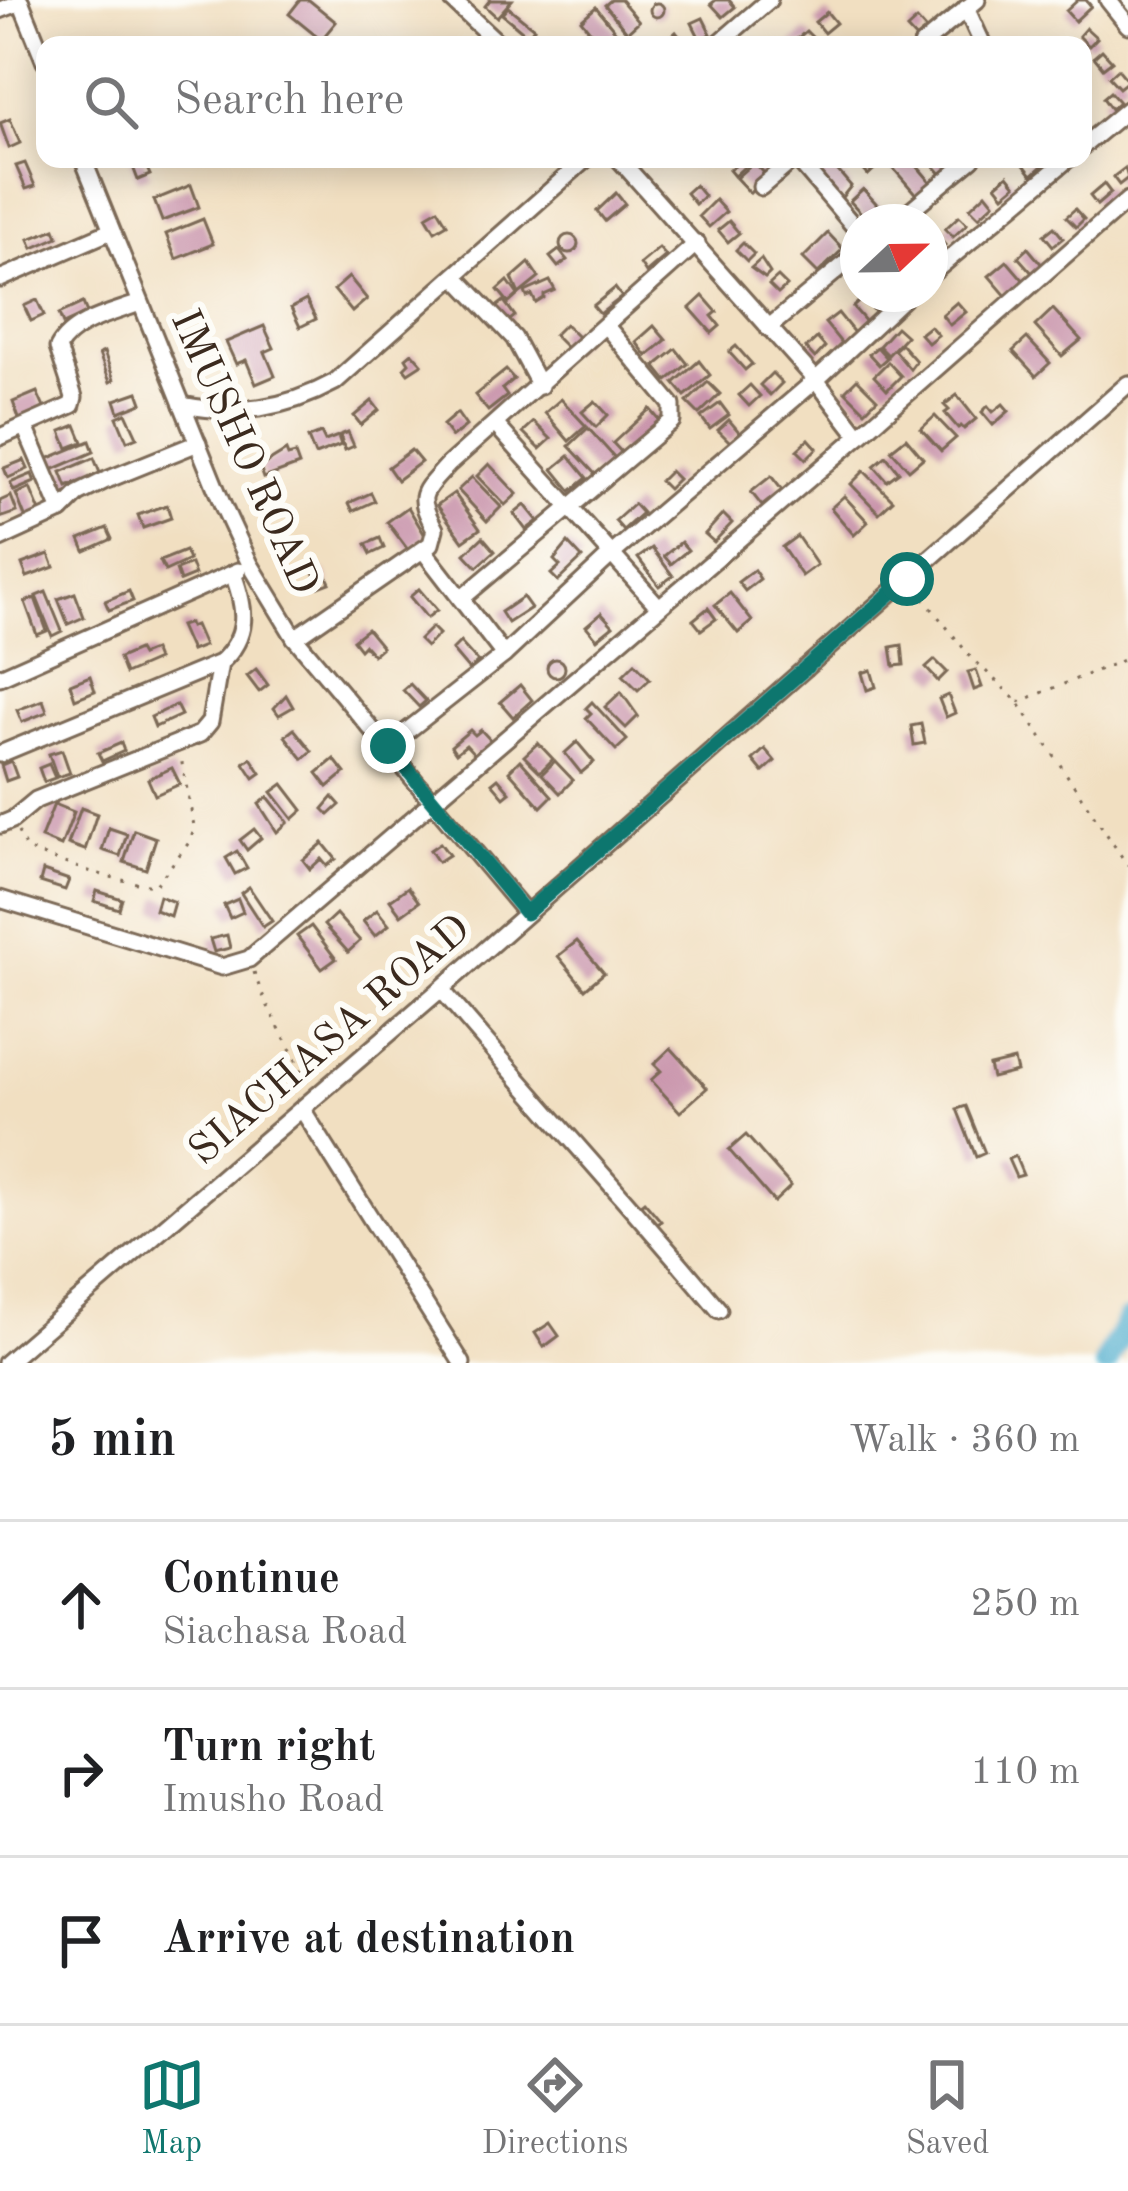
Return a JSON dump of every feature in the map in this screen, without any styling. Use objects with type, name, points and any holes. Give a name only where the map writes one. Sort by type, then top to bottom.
[{"type":"street","points":[[452,0],[490,36]]},
{"type":"street","points":[[727,36],[769,0]]},
{"type":"street","points":[[1108,0],[1128,25]]},
{"type":"street","points":[[0,10],[21,1],[36,39]]},
{"type":"street","points":[[933,36],[972,4],[981,36]]},
{"type":"street","points":[[1092,139],[1128,109]]},
{"type":"street","name":"IMUSHO ROAD","points":[[87,168],[250,564],[295,638],[526,913]]},
{"type":"street","points":[[182,405],[217,412],[253,411],[312,394],[335,382],[576,168]]},
{"type":"street","points":[[628,168],[816,380],[859,436]]},
{"type":"street","points":[[761,187],[785,168]]},
{"type":"street","points":[[804,168],[840,211]]},
{"type":"street","points":[[918,204],[961,168]]},
{"type":"street","points":[[948,260],[1057,168]]},
{"type":"street","points":[[0,899],[222,968],[249,959],[1128,200]]},
{"type":"street","points":[[0,279],[111,230]]},
{"type":"street","points":[[295,638],[423,550],[435,538],[435,530],[421,504],[422,495],[448,465],[697,243]]},
{"type":"street","points":[[768,328],[840,268]]},
{"type":"street","points":[[455,276],[514,338],[540,386]]},
{"type":"street","points":[[0,437],[73,405],[58,348],[62,340],[79,327],[140,302]]},
{"type":"street","points":[[388,746],[504,655],[889,312]]},
{"type":"street","points":[[461,598],[672,421],[673,405],[606,326]]},
{"type":"street","name":"SIACHASA ROAD","points":[[6,1363],[441,989],[1128,384]]},
{"type":"street","points":[[495,424],[658,606]]},
{"type":"street","points":[[25,427],[61,511]]},
{"type":"street","points":[[0,539],[61,511],[78,494],[104,481],[198,443]]},
{"type":"street","points":[[423,550],[504,655]]},
{"type":"street","points":[[0,677],[250,564]]},
{"type":"street","points":[[0,754],[220,663],[242,634],[244,604],[233,574]]},
{"type":"street","points":[[6,822],[37,800],[200,734],[210,722],[220,663]]},
{"type":"street","points":[[441,989],[718,1310]]},
{"type":"street","points":[[307,1104],[462,1363]]},
{"type":"path","points":[[907,579],[969,655],[1018,702],[1128,866]]},
{"type":"path","points":[[1018,702],[1128,658]]},
{"type":"path","points":[[6,822],[26,849],[131,883],[155,886],[191,840],[194,826],[178,744]]},
{"type":"path","points":[[249,959],[262,999],[296,1057],[307,1104]]},
{"type":"building","points":[[300,0],[309,0],[336,22],[324,36],[316,36],[289,14]]},
{"type":"building","points":[[490,0],[512,0],[497,17],[485,6]]},
{"type":"building","points":[[621,0],[639,21],[627,32],[605,5]]},
{"type":"building","points":[[729,0],[735,7],[723,17],[711,4]]},
{"type":"building","points":[[1078,0],[1091,6],[1075,21],[1066,11]]},
{"type":"building","points":[[657,3],[664,10],[657,17],[650,10]]},
{"type":"building","points":[[508,7],[534,28],[528,36],[502,14]]},
{"type":"building","points":[[596,7],[619,36],[594,36],[581,20]]},
{"type":"building","points":[[827,12],[836,23],[824,33],[815,22]]},
{"type":"building","points":[[703,18],[711,34],[698,36],[692,23]]},
{"type":"building","points":[[917,20],[926,30],[913,36],[907,29]]},
{"type":"building","points":[[1102,50],[1112,61],[1103,68],[1094,57]]},
{"type":"building","points":[[1118,69],[1128,81],[1119,88],[1109,77]]},
{"type":"building","points":[[1110,92],[1119,102],[1111,109],[1103,98]]},
{"type":"building","points":[[10,119],[20,143],[9,148],[0,123]]},
{"type":"building","points":[[25,163],[35,186],[26,189],[16,166]]},
{"type":"building","points":[[133,168],[147,168],[150,175],[138,180]]},
{"type":"building","points":[[747,168],[760,168],[766,175],[750,193],[736,178]]},
{"type":"building","points":[[835,168],[851,186],[839,201],[815,173]]},
{"type":"building","points":[[893,168],[919,168],[934,186],[920,199]]},
{"type":"building","points":[[1125,168],[1128,178],[1119,185],[1113,177]]},
{"type":"building","points":[[1008,175],[1016,185],[1004,195],[996,185]]},
{"type":"building","points":[[1104,184],[1111,193],[1097,205],[1090,196]]},
{"type":"building","points":[[191,185],[199,207],[162,221],[154,200]]},
{"type":"building","points":[[695,185],[704,196],[695,204],[686,193]]},
{"type":"building","points":[[863,189],[877,204],[853,204],[850,201]]},
{"type":"building","points":[[616,193],[625,204],[605,221],[597,211]]},
{"type":"building","points":[[986,193],[994,203],[979,217],[970,208]]},
{"type":"building","points":[[715,200],[726,212],[709,227],[699,216]]},
{"type":"building","points":[[438,209],[447,224],[435,231],[426,216]]},
{"type":"building","points":[[1075,209],[1084,219],[1076,227],[1066,217]]},
{"type":"building","points":[[959,216],[967,224],[953,237],[948,226]]},
{"type":"building","points":[[203,219],[213,244],[176,259],[166,234]]},
{"type":"building","points":[[729,221],[739,233],[728,242],[718,230]]},
{"type":"building","points":[[1054,227],[1063,238],[1053,246],[1044,235]]},
{"type":"building","points":[[55,229],[58,237],[33,248],[29,239]]},
{"type":"building","points":[[828,233],[840,246],[840,252],[818,273],[803,258]]},
{"type":"building","points":[[569,235],[578,244],[569,253],[560,244]]},
{"type":"building","points":[[743,243],[754,254],[747,261],[736,250]]},
{"type":"building","points":[[659,248],[666,256],[646,273],[640,264]]},
{"type":"building","points":[[1028,248],[1043,266],[1034,275],[1018,257]]},
{"type":"building","points":[[559,250],[567,260],[558,267],[550,257]]},
{"type":"building","points":[[761,259],[770,273],[765,278],[751,268]]},
{"type":"building","points":[[1007,261],[1025,282],[1007,297],[989,276]]},
{"type":"building","points":[[529,263],[539,278],[519,294],[512,278]]},
{"type":"building","points":[[349,277],[367,299],[352,312],[334,290]]},
{"type":"building","points":[[778,277],[787,286],[778,294],[769,285]]},
{"type":"building","points":[[508,281],[518,295],[509,303],[498,290]]},
{"type":"building","points":[[550,281],[555,290],[544,298],[536,303],[532,295],[527,297],[525,292]]},
{"type":"building","points":[[615,288],[622,297],[600,314],[593,306]]},
{"type":"building","points":[[703,296],[717,312],[712,316],[720,326],[712,333],[690,308]]},
{"type":"building","points":[[37,300],[44,315],[31,321],[24,306]]},
{"type":"building","points":[[306,300],[316,319],[300,327],[291,308]]},
{"type":"building","points":[[504,301],[515,316],[504,325],[492,310]]},
{"type":"building","points":[[957,302],[966,312],[950,325],[942,315]]},
{"type":"building","points":[[83,303],[87,313],[63,324],[59,314]]},
{"type":"building","points":[[1053,309],[1081,340],[1062,356],[1035,326]]},
{"type":"building","points":[[857,312],[877,314],[867,323]]},
{"type":"building","points":[[838,313],[855,334],[842,344],[825,323]]},
{"type":"building","points":[[565,324],[581,340],[570,351],[554,335]]},
{"type":"building","points":[[264,326],[274,348],[265,352],[275,376],[256,384],[246,360],[236,364],[226,342]]},
{"type":"building","points":[[654,326],[666,340],[647,356],[636,342]]},
{"type":"building","points":[[930,326],[938,335],[928,343],[920,334]]},
{"type":"building","points":[[896,327],[906,336],[888,355],[879,346]]},
{"type":"building","points":[[817,338],[825,347],[815,358],[806,348]]},
{"type":"building","points":[[1027,338],[1050,363],[1036,376],[1013,351]]},
{"type":"building","points":[[901,344],[916,361],[910,369],[894,350]]},
{"type":"building","points":[[736,346],[752,364],[745,370],[729,352]]},
{"type":"building","points":[[877,347],[887,358],[879,365],[869,354]]},
{"type":"building","points":[[676,349],[688,364],[667,381],[655,366]]},
{"type":"building","points":[[104,352],[114,380],[110,382],[99,354]]},
{"type":"building","points":[[412,353],[422,364],[408,373],[406,358]]},
{"type":"building","points":[[699,361],[710,375],[685,396],[674,383]]},
{"type":"building","points":[[888,362],[901,376],[887,390],[874,376]]},
{"type":"building","points":[[506,370],[514,379],[502,389],[507,396],[488,411],[475,395]]},
{"type":"building","points":[[772,373],[782,383],[770,395],[760,385]]},
{"type":"building","points":[[857,379],[877,399],[865,411],[845,391]]},
{"type":"building","points":[[708,382],[720,394],[699,414],[687,402]]},
{"type":"building","points":[[750,385],[760,396],[749,406],[739,395]]},
{"type":"building","points":[[37,392],[45,410],[20,421],[13,402]]},
{"type":"building","points":[[138,392],[142,403],[119,412],[115,400]]},
{"type":"building","points":[[957,395],[976,419],[964,429],[945,413],[949,410],[944,405]]},
{"type":"building","points":[[561,399],[586,426],[569,441],[545,413]]},
{"type":"building","points":[[372,401],[379,410],[361,425],[354,416]]},
{"type":"building","points":[[595,401],[608,415],[596,427],[582,412]]},
{"type":"building","points":[[720,403],[729,415],[710,429],[701,417]]},
{"type":"building","points":[[1003,404],[1009,411],[993,425],[982,412],[988,406],[993,412]]},
{"type":"building","points":[[650,409],[661,422],[624,455],[613,443]]},
{"type":"building","points":[[126,413],[137,437],[127,441],[117,417]]},
{"type":"building","points":[[457,413],[466,426],[452,437],[443,425]]},
{"type":"building","points":[[935,416],[956,438],[941,451],[921,429]]},
{"type":"building","points":[[729,420],[740,433],[730,442],[718,430]]},
{"type":"building","points":[[534,422],[551,439],[540,449],[523,432]]},
{"type":"building","points":[[76,425],[83,442],[68,448],[61,431]]},
{"type":"building","points":[[588,428],[615,458],[596,475],[569,446]]},
{"type":"building","points":[[348,432],[354,446],[345,450],[340,435]]},
{"type":"building","points":[[321,433],[325,441],[338,436],[341,445],[315,455],[308,438]]},
{"type":"building","points":[[906,438],[923,458],[909,470],[891,450]]},
{"type":"building","points":[[809,439],[817,448],[806,459],[797,450]]},
{"type":"building","points":[[90,441],[94,452],[52,470],[47,459]]},
{"type":"building","points":[[411,450],[421,462],[397,480],[388,467]]},
{"type":"building","points":[[286,451],[288,456],[295,454],[299,465],[264,478],[260,467]]},
{"type":"building","points":[[569,456],[587,478],[571,491],[553,469]]},
{"type":"building","points":[[886,456],[899,472],[887,481],[874,466]]},
{"type":"building","points":[[94,458],[100,473],[67,487],[61,472]]},
{"type":"building","points":[[24,460],[28,469],[8,478],[4,468]]},
{"type":"building","points":[[489,464],[517,494],[505,505],[477,476]]},
{"type":"building","points":[[670,471],[678,479],[668,489],[660,481]]},
{"type":"building","points":[[864,471],[893,500],[879,513],[851,484]]},
{"type":"building","points":[[32,474],[35,482],[14,491],[10,483]]},
{"type":"building","points":[[771,476],[782,490],[762,506],[751,492]]},
{"type":"building","points":[[472,477],[501,507],[487,521],[458,490]]},
{"type":"building","points":[[30,488],[41,514],[26,519],[16,494]]},
{"type":"building","points":[[371,493],[375,501],[353,511],[349,503]]},
{"type":"building","points":[[454,493],[480,529],[463,541],[437,505]]},
{"type":"building","points":[[11,496],[17,512],[0,518],[0,501]]},
{"type":"building","points":[[844,496],[868,522],[854,535],[831,508]]},
{"type":"building","points":[[634,504],[642,513],[623,530],[615,521]]},
{"type":"building","points":[[167,505],[171,518],[143,528],[138,515]]},
{"type":"building","points":[[525,505],[538,521],[526,530],[514,514]]},
{"type":"building","points":[[408,507],[426,537],[408,550],[387,522]]},
{"type":"building","points":[[723,514],[732,523],[714,542],[705,534]]},
{"type":"building","points":[[107,528],[112,539],[85,551],[80,539]]},
{"type":"building","points":[[797,536],[817,565],[802,576],[782,547]]},
{"type":"building","points":[[483,537],[495,551],[477,567],[465,554]]},
{"type":"building","points":[[380,538],[384,548],[371,554],[366,544]]},
{"type":"building","points":[[681,542],[688,550],[671,564],[664,556]]},
{"type":"building","points":[[568,543],[582,558],[558,581],[551,574],[560,566],[554,560]]},
{"type":"building","points":[[652,548],[673,576],[659,586],[638,558]]},
{"type":"building","points":[[185,551],[189,560],[165,571],[160,561]]},
{"type":"building","points":[[49,554],[54,567],[27,577],[22,564]]},
{"type":"building","points":[[191,564],[195,575],[180,581],[176,570]]},
{"type":"building","points":[[324,570],[330,583],[319,587],[314,574]]},
{"type":"building","points":[[754,570],[760,579],[745,591],[738,582]]},
{"type":"building","points":[[419,589],[437,610],[427,618],[410,597]]},
{"type":"building","points":[[129,591],[133,601],[109,610],[105,601]]},
{"type":"building","points":[[46,592],[62,631],[52,636],[36,596]]},
{"type":"building","points":[[75,593],[84,617],[68,624],[58,599]]},
{"type":"building","points":[[730,593],[752,621],[738,633],[715,605]]},
{"type":"building","points":[[523,597],[531,608],[508,623],[501,612]]},
{"type":"building","points":[[35,598],[47,631],[37,635],[25,602]]},
{"type":"building","points":[[708,608],[716,619],[701,630],[693,620]]},
{"type":"building","points":[[601,613],[613,626],[597,639],[586,626]]},
{"type":"building","points":[[195,625],[204,646],[191,651],[180,626]]},
{"type":"building","points":[[432,627],[439,634],[426,647],[419,640]]},
{"type":"building","points":[[367,629],[382,647],[373,655],[353,640]]},
{"type":"building","points":[[460,642],[478,662],[469,670],[452,650]]},
{"type":"building","points":[[902,645],[904,665],[894,666],[891,647]]},
{"type":"building","points":[[138,650],[141,655],[153,650],[157,660],[125,674],[119,658]]},
{"type":"building","points":[[556,659],[565,668],[556,677],[547,668]]},
{"type":"building","points":[[935,660],[947,672],[938,681],[926,668]]},
{"type":"building","points":[[635,663],[650,679],[638,690],[623,675]]},
{"type":"building","points":[[256,669],[268,685],[259,692],[247,676]]},
{"type":"building","points":[[871,670],[876,687],[867,690],[862,673]]},
{"type":"building","points":[[976,670],[982,687],[974,690],[968,672]]},
{"type":"building","points":[[90,676],[95,691],[75,699],[70,684]]},
{"type":"building","points":[[410,684],[426,701],[419,707],[403,690]]},
{"type":"building","points":[[520,685],[532,700],[513,717],[500,702]]},
{"type":"building","points":[[621,692],[638,716],[626,728],[605,707]]},
{"type":"building","points":[[286,695],[293,707],[279,715],[274,708]]},
{"type":"building","points":[[948,695],[955,713],[946,717],[939,699]]},
{"type":"building","points":[[43,700],[47,712],[22,722],[17,710]]},
{"type":"building","points":[[592,702],[627,740],[616,750],[586,718]]},
{"type":"building","points":[[176,705],[181,715],[155,727],[151,717]]},
{"type":"building","points":[[921,724],[925,743],[914,745],[911,726]]},
{"type":"building","points":[[294,729],[312,751],[303,759],[285,736]]},
{"type":"building","points":[[470,730],[475,735],[481,730],[493,743],[477,757],[466,745],[456,753],[451,746]]},
{"type":"building","points":[[577,742],[594,762],[581,773],[565,753]]},
{"type":"building","points":[[121,743],[124,751],[102,761],[98,753]]},
{"type":"building","points":[[538,743],[553,759],[540,772],[524,756]]},
{"type":"building","points":[[765,749],[775,761],[763,772],[753,760]]},
{"type":"building","points":[[62,750],[70,773],[57,777],[49,754]]},
{"type":"building","points":[[251,758],[261,773],[254,778],[244,763]]},
{"type":"building","points":[[334,759],[345,773],[328,787],[317,773]]},
{"type":"building","points":[[520,760],[552,796],[541,807],[509,771]]},
{"type":"building","points":[[11,761],[17,777],[6,781],[1,765]]},
{"type":"building","points":[[555,761],[573,780],[560,793],[542,774]]},
{"type":"building","points":[[49,764],[55,778],[44,782],[39,768]]},
{"type":"building","points":[[172,768],[180,784],[155,795],[148,779]]},
{"type":"building","points":[[498,778],[510,792],[504,797],[492,783]]},
{"type":"building","points":[[283,784],[303,810],[293,819],[272,792]]},
{"type":"building","points":[[268,797],[288,822],[277,832],[259,804]]},
{"type":"building","points":[[333,797],[340,805],[329,815],[323,809]]},
{"type":"building","points":[[54,804],[74,812],[61,846],[41,838]]},
{"type":"building","points":[[81,808],[97,814],[85,850],[68,844]]},
{"type":"building","points":[[109,828],[127,834],[120,856],[102,850]]},
{"type":"building","points":[[254,829],[261,838],[247,850],[240,840]]},
{"type":"building","points":[[134,830],[156,838],[146,869],[124,862]]},
{"type":"building","points":[[323,843],[336,859],[327,866],[321,859],[310,869],[303,860]]},
{"type":"building","points":[[440,843],[449,855],[438,862],[430,850]]},
{"type":"building","points":[[237,851],[247,868],[235,874],[226,858]]},
{"type":"building","points":[[43,871],[69,880],[65,890],[40,882]]},
{"type":"building","points":[[249,887],[272,921],[263,927],[241,893]]},
{"type":"building","points":[[408,887],[419,902],[401,915],[390,900]]},
{"type":"building","points":[[97,891],[122,899],[119,909],[94,901]]},
{"type":"building","points":[[159,896],[174,902],[170,916],[155,910]]},
{"type":"building","points":[[238,899],[243,912],[230,918],[224,905]]},
{"type":"building","points":[[377,910],[389,925],[375,936],[363,921]]},
{"type":"building","points":[[336,914],[360,941],[348,952],[324,925]]},
{"type":"building","points":[[311,926],[336,959],[322,969],[297,936]]},
{"type":"building","points":[[227,935],[230,948],[214,952],[210,939]]},
{"type":"building","points":[[577,941],[604,973],[585,989],[558,956]]},
{"type":"building","points":[[671,1048],[707,1088],[680,1112],[651,1080],[661,1071],[654,1064]]},
{"type":"building","points":[[1014,1060],[1017,1072],[992,1078],[989,1066]]},
{"type":"building","points":[[966,1106],[985,1153],[976,1157],[957,1109]]},
{"type":"building","points":[[746,1135],[791,1186],[774,1202],[729,1150]]},
{"type":"building","points":[[1015,1156],[1023,1175],[1016,1177],[1008,1159]]},
{"type":"building","points":[[644,1201],[661,1221],[654,1227],[637,1207]]},
{"type":"building","points":[[550,1323],[559,1336],[544,1347],[535,1333]]},
{"type":"waterway","points":[[1106,1363],[1128,1321]]},
{"type":"route","points":[[388,746],[526,913],[907,579]]}]
